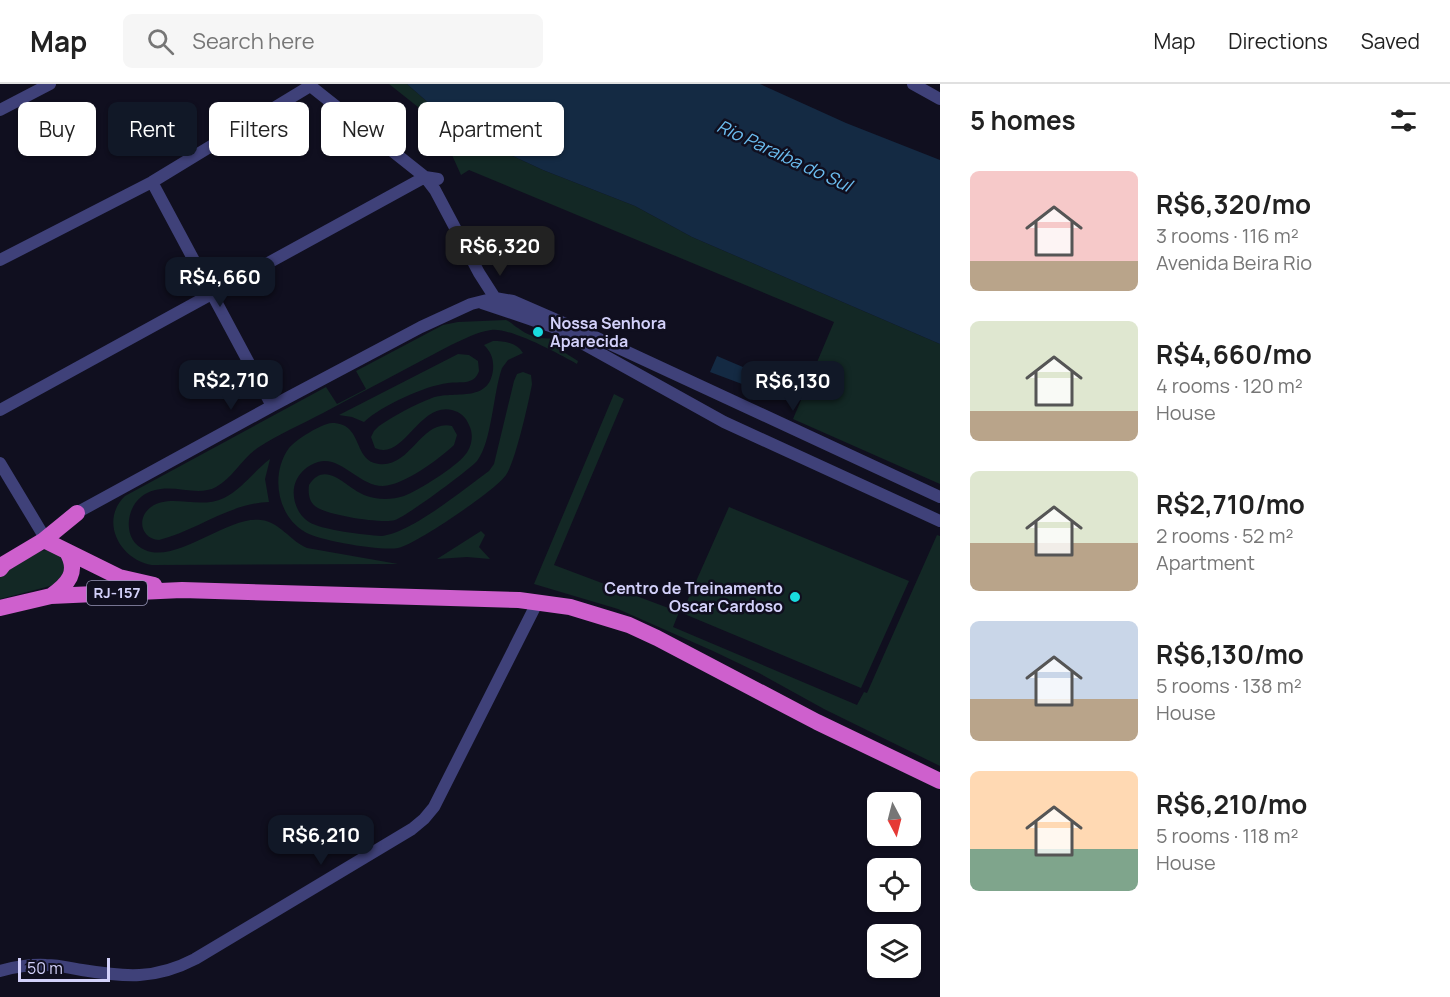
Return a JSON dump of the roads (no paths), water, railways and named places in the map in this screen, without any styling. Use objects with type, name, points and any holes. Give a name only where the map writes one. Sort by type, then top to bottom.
[{"type":"highway","points":[[1,564],[77,513]]},
{"type":"highway","points":[[43,536],[67,552],[125,578],[182,590]]},
{"type":"highway","points":[[51,596],[61,590],[72,576],[72,563],[67,552]]},
{"type":"highway","name":"RJ-157","points":[[0,608],[51,596],[182,590],[538,602],[604,616],[648,633],[817,722],[940,781]]},
{"type":"street","points":[[0,110],[50,84]]},
{"type":"street","points":[[913,84],[940,99]]},
{"type":"street","points":[[0,260],[152,182],[309,85],[425,177],[435,190],[479,273],[495,298]]},
{"type":"street","points":[[0,410],[425,177],[438,179]]},
{"type":"street","points":[[152,182],[272,406]]},
{"type":"street","points":[[478,302],[481,286],[479,273]]},
{"type":"street","points":[[77,513],[430,322],[478,302],[495,298],[513,302],[582,331],[940,497]]},
{"type":"street","points":[[478,302],[553,327],[714,417],[940,521]]},
{"type":"street","points":[[0,463],[43,536]]},
{"type":"street","points":[[0,971],[48,964],[125,976],[168,971],[195,959],[412,829],[434,807],[538,602]]},
{"type":"water","name":"Rio Paraíba do Sul","points":[[407,84],[760,84],[846,123],[940,160],[940,344],[692,237],[635,206],[513,156],[564,156],[564,102],[428,102]]},
{"type":"water","points":[[717,356],[757,373],[750,387],[710,372]]},
{"type":"place","name":"Nossa Senhora Aparecida","points":[[538,332]]},
{"type":"place","name":"Centro de Treinamento Oscar Cardoso","points":[[795,597]]}]
